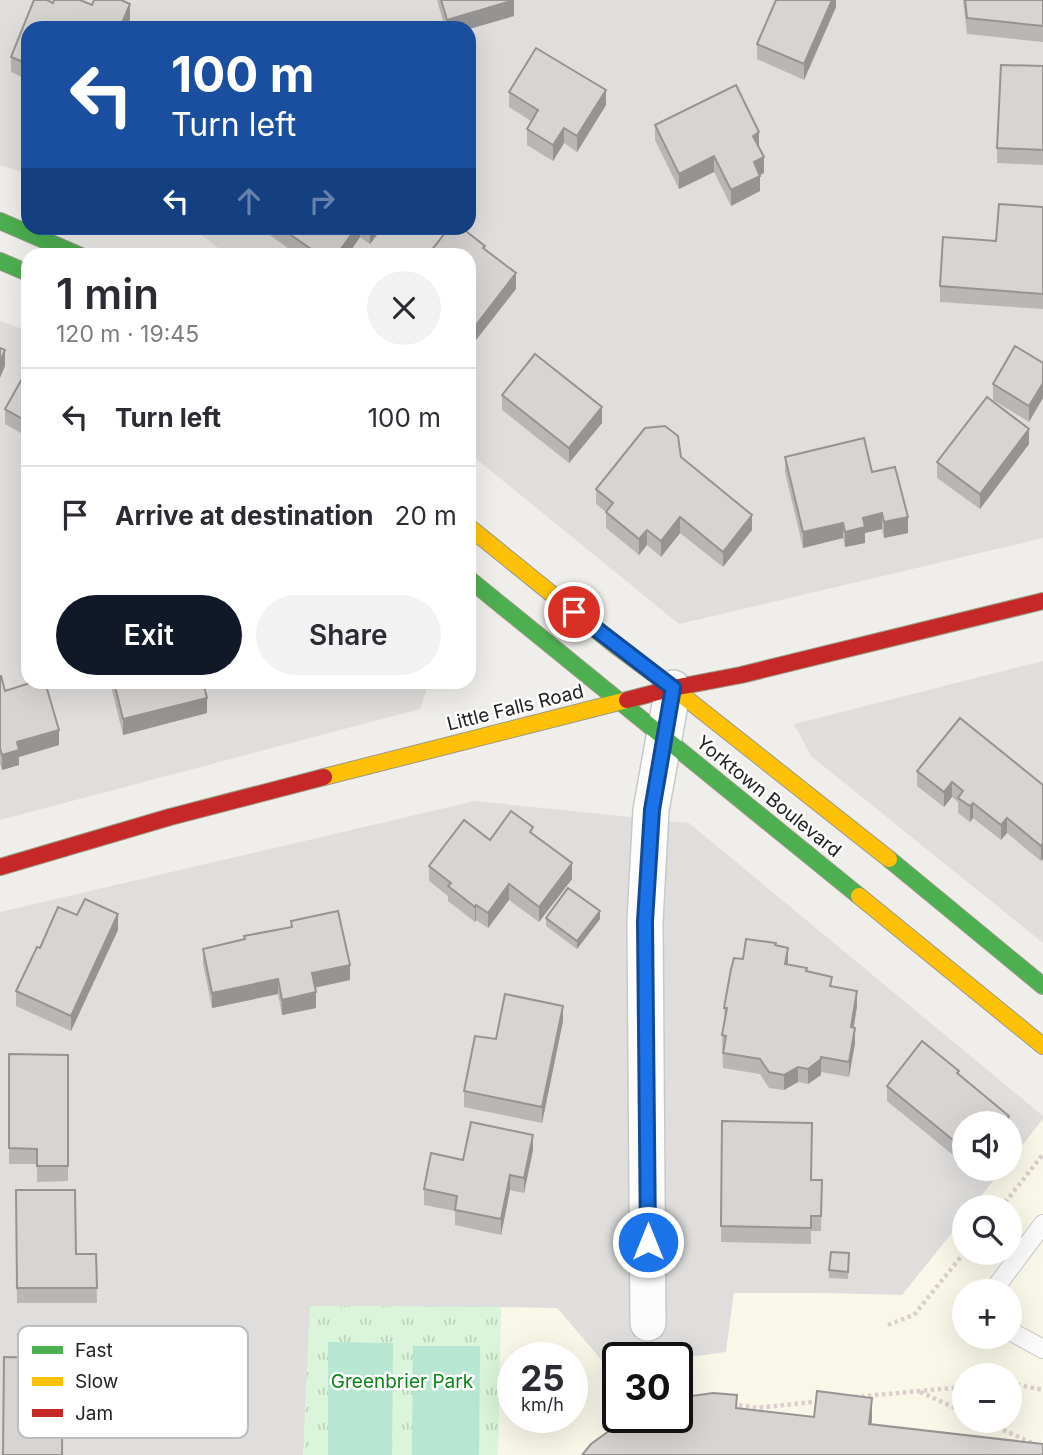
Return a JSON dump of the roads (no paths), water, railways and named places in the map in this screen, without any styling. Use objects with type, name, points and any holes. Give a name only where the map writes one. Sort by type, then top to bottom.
[{"type":"street","points":[[0,221],[21,230]]},
{"type":"street","points":[[32,235],[62,248]]},
{"type":"street","points":[[0,261],[21,269]]},
{"type":"street","name":"Yorktown Boulevard","points":[[476,533],[616,646],[850,827],[1043,986]]},
{"type":"street","name":"Yorktown Boulevard","points":[[476,585],[1043,1046]]},
{"type":"street","name":"Little Falls Road","points":[[0,867],[170,817],[673,688],[741,675],[1043,601]]},
{"type":"street","points":[[648,1323],[645,921],[652,810],[673,688]]},
{"type":"lane","points":[[1002,1279],[1043,1224]]},
{"type":"lane","points":[[1022,1338],[1043,1349]]},
{"type":"park label","name":"Greenbrier Park","points":[[402,1381]]}]
